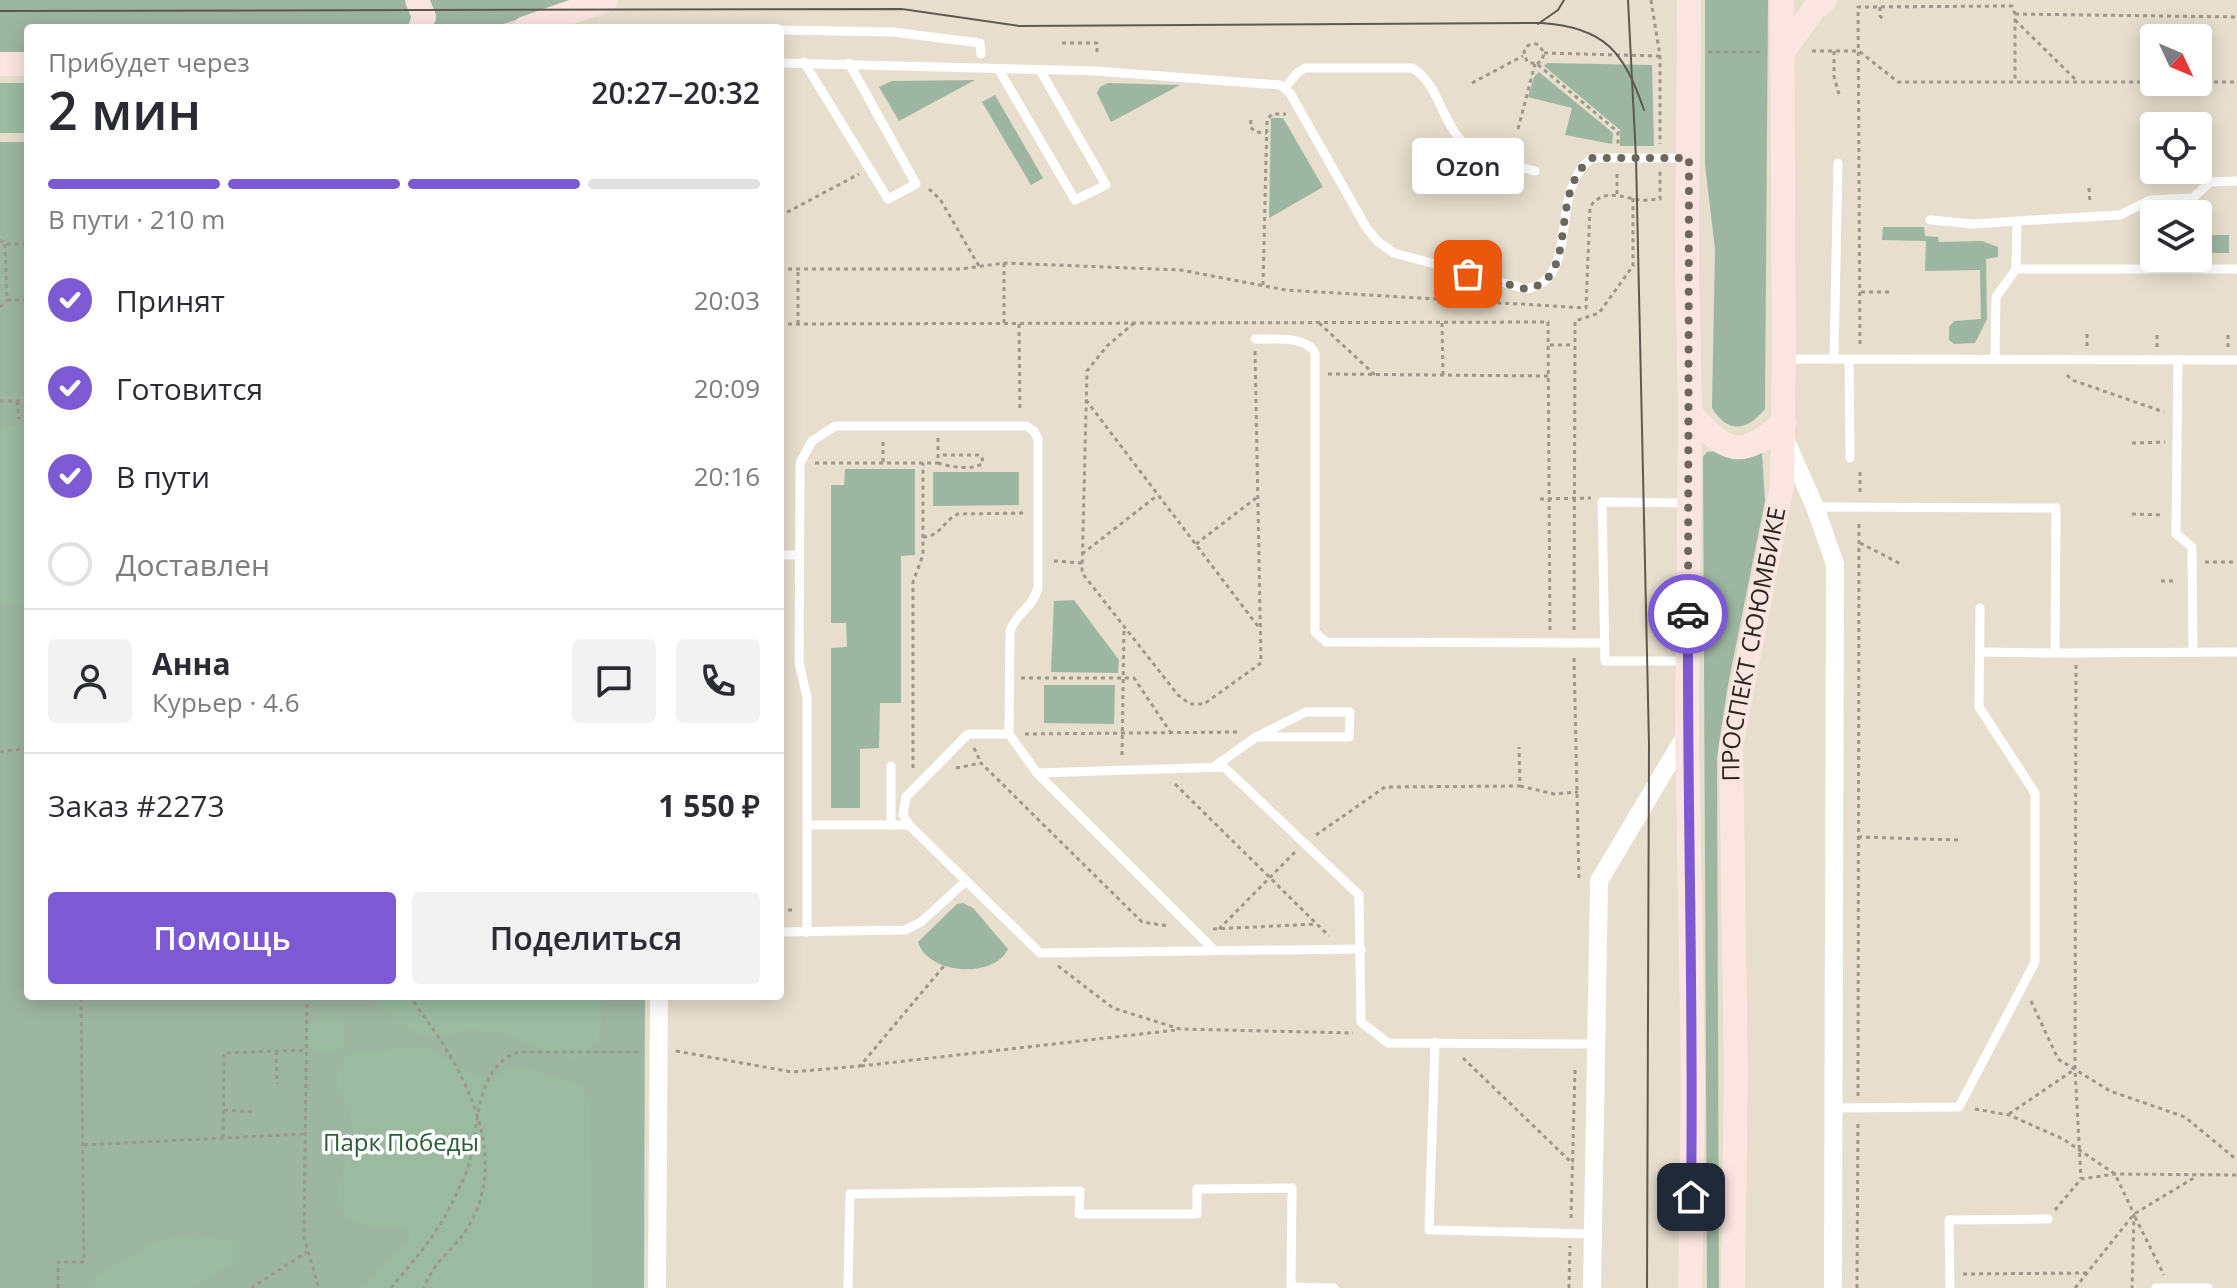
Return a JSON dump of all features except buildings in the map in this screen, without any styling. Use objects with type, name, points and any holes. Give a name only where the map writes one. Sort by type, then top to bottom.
[{"type":"main road","points":[[417,0],[424,17],[421,24]]},
{"type":"main road","points":[[1669,0],[1696,53]]},
{"type":"main road","name":"ПРОСПЕКТ СЮЮМБИКЕ","points":[[1689,0],[1696,53],[1689,158],[1687,264],[1690,412],[1687,733],[1693,1075],[1690,1288]]},
{"type":"main road","name":"ПРОСПЕКТ СЮЮМБИКЕ","points":[[1733,1288],[1736,1073],[1731,746],[1782,486],[1784,359],[1776,52],[1782,0]]},
{"type":"main road","points":[[1776,52],[1825,0]]},
{"type":"main road","points":[[537,24],[603,1]]},
{"type":"main road","points":[[0,64],[24,64]]},
{"type":"main road","points":[[1690,412],[1711,437],[1731,448],[1751,446],[1783,428]]},
{"type":"street","points":[[571,24],[603,1]]},
{"type":"street","points":[[1783,428],[1835,564],[1833,1288]]},
{"type":"street","points":[[1592,1288],[1599,881],[1687,733]]},
{"type":"street","points":[[657,1288],[659,1000]]},
{"type":"lane","points":[[784,30],[892,32],[980,43],[981,54]]},
{"type":"lane","points":[[804,62],[888,199],[916,184],[849,63]]},
{"type":"lane","points":[[784,63],[1096,71],[1272,83],[1285,88],[1302,113],[1366,227],[1382,245],[1394,253],[1526,289],[1542,284],[1556,268],[1570,185],[1586,162],[1592,158],[1689,158]]},
{"type":"lane","points":[[1285,88],[1305,68],[1412,68],[1423,76],[1457,136],[1466,145],[1488,158],[1535,171]]},
{"type":"lane","points":[[999,70],[1075,200],[1106,185],[1040,70]]},
{"type":"lane","points":[[1834,358],[1838,163]]},
{"type":"lane","points":[[1930,220],[1974,224],[2120,215],[2150,200],[2193,198],[2210,182],[2237,181]]},
{"type":"lane","points":[[1995,358],[1996,297],[2016,269],[2017,221]]},
{"type":"lane","points":[[2016,269],[2237,269]]},
{"type":"lane","points":[[1255,339],[1309,344],[1315,353],[1315,632],[1318,636],[1326,642],[1604,643]]},
{"type":"lane","points":[[1784,359],[2237,360]]},
{"type":"lane","points":[[1855,359],[1855,460]]},
{"type":"lane","points":[[2178,360],[2176,534],[2192,547],[2193,652]]},
{"type":"lane","points":[[807,932],[807,697],[799,663],[800,463],[812,441],[835,426],[1020,426],[1031,428],[1038,439],[1038,561],[1036,598],[1013,622],[1010,631],[1009,734],[1037,773],[1213,949]]},
{"type":"lane","points":[[1688,661],[1605,661],[1602,502],[1689,503]]},
{"type":"lane","points":[[1815,507],[2056,508],[2055,653]]},
{"type":"lane","points":[[784,555],[799,555]]},
{"type":"lane","points":[[1833,1108],[1959,1107],[2035,962],[2035,793],[1979,707],[1980,608]]},
{"type":"lane","points":[[1980,652],[2237,652]]},
{"type":"lane","points":[[1214,767],[1260,734],[1306,712],[1350,712],[1349,737],[1260,734]]},
{"type":"lane","points":[[1009,734],[968,734],[906,797],[902,808],[909,825],[1040,953],[1361,949]]},
{"type":"lane","points":[[891,766],[891,825]]},
{"type":"lane","points":[[1037,773],[1224,767],[1359,895],[1361,1022],[1388,1043],[1598,1044]]},
{"type":"lane","points":[[807,825],[909,825]]},
{"type":"lane","points":[[784,932],[905,930],[921,922],[966,881]]},
{"type":"lane","points":[[1435,1042],[1429,1230],[1593,1234]]},
{"type":"lane","points":[[848,1288],[850,1194],[1080,1191],[1079,1214],[1197,1214],[1197,1189],[1292,1188],[1291,1287],[1334,1288]]},
{"type":"lane","points":[[1950,1288],[1949,1220],[2048,1219]]},
{"type":"lane","points":[[2156,1288],[2208,1288]]},
{"type":"path","points":[[1544,53],[1660,56],[1651,0]]},
{"type":"path","points":[[1855,359],[1859,292],[1858,7],[2012,6],[2015,17],[2015,82]]},
{"type":"path","points":[[1880,7],[1880,16],[1884,20]]},
{"type":"path","points":[[2015,17],[2237,17]]},
{"type":"path","points":[[2015,17],[2078,82]]},
{"type":"path","points":[[1062,43],[1097,43],[1097,53]]},
{"type":"path","points":[[1472,83],[1523,56],[1527,46],[1533,43],[1539,45],[1544,53]]},
{"type":"path","points":[[1812,51],[1859,51],[1898,82],[2140,82]]},
{"type":"path","points":[[1834,51],[1834,77],[1839,94]]},
{"type":"path","points":[[1696,53],[1776,52]]},
{"type":"path","points":[[1518,129],[1536,64],[1544,53]]},
{"type":"path","points":[[1523,56],[1618,132]]},
{"type":"path","points":[[2212,82],[2237,82]]},
{"type":"path","points":[[1263,285],[1270,115],[1302,113]]},
{"type":"path","points":[[1251,120],[1253,131],[1267,133]]},
{"type":"path","points":[[784,214],[869,168]]},
{"type":"path","points":[[916,184],[932,191],[940,199],[979,266]]},
{"type":"path","points":[[1586,318],[1588,212],[1595,200],[1617,194]]},
{"type":"path","points":[[1579,844],[1574,643],[1575,321],[1599,313],[1633,266],[1633,198]]},
{"type":"path","points":[[0,240],[5,244],[24,244]]},
{"type":"path","points":[[5,244],[7,300]]},
{"type":"path","points":[[1004,263],[1004,324]]},
{"type":"path","points":[[784,269],[961,269],[1004,263],[1181,270],[1286,290],[1586,308]]},
{"type":"path","points":[[798,268],[798,324]]},
{"type":"path","points":[[1859,292],[1893,292]]},
{"type":"path","points":[[0,307],[7,300],[24,300]]},
{"type":"path","points":[[784,324],[1548,322],[1550,643]]},
{"type":"path","points":[[1134,323],[1107,346],[1087,371],[1082,573],[1178,695],[1190,704],[1204,704],[1261,663],[1255,339]]},
{"type":"path","points":[[1319,323],[1375,375]]},
{"type":"path","points":[[1442,323],[1443,375]]},
{"type":"path","points":[[1019,324],[1020,426]]},
{"type":"path","points":[[1548,345],[1574,345]]},
{"type":"path","points":[[2055,359],[2072,380],[2177,417]]},
{"type":"path","points":[[1313,374],[1548,376]]},
{"type":"path","points":[[1085,399],[1260,629]]},
{"type":"path","points":[[0,401],[24,401]]},
{"type":"path","points":[[17,401],[19,419]]},
{"type":"path","points":[[883,426],[883,463]]},
{"type":"path","points":[[938,426],[938,463]]},
{"type":"path","points":[[2132,443],[2177,441]]},
{"type":"path","points":[[800,463],[938,463],[949,467],[980,467],[983,463],[978,455],[938,455]]},
{"type":"path","points":[[1855,460],[1859,507],[1857,1288]]},
{"type":"path","points":[[913,790],[913,582],[922,561],[923,463]]},
{"type":"path","points":[[1082,554],[1158,495]]},
{"type":"path","points":[[1196,544],[1257,497]]},
{"type":"path","points":[[1540,499],[1574,498]]},
{"type":"path","points":[[923,537],[936,534],[958,514],[1038,513]]},
{"type":"path","points":[[2132,514],[2176,515]]},
{"type":"path","points":[[1859,542],[1903,565]]},
{"type":"path","points":[[1038,561],[1082,563]]},
{"type":"path","points":[[2192,562],[2237,562]]},
{"type":"path","points":[[2161,581],[2192,581]]},
{"type":"path","points":[[1122,770],[1124,627]]},
{"type":"path","points":[[2048,1219],[2081,1179],[2075,1069],[2076,653]]},
{"type":"path","points":[[1009,678],[1134,678],[1171,733]]},
{"type":"path","points":[[1009,734],[1260,734]]},
{"type":"path","points":[[1519,747],[1520,786]]},
{"type":"path","points":[[0,752],[24,749]]},
{"type":"path","points":[[928,774],[981,763],[1142,922],[1194,930],[1317,924]]},
{"type":"path","points":[[1160,769],[1343,950]]},
{"type":"path","points":[[1219,929],[1304,843],[1385,787],[1520,786],[1554,794],[1578,792]]},
{"type":"path","points":[[1858,837],[1959,840]]},
{"type":"path","points":[[1040,953],[1113,1008],[1180,1029]]},
{"type":"path","points":[[860,1066],[944,966]]},
{"type":"path","points":[[2023,985],[2058,1059],[2110,1091],[2185,1117],[2237,1160]]},
{"type":"path","points":[[58,1288],[58,1262],[84,1262],[81,1000]]},
{"type":"path","points":[[307,1000],[304,1238],[319,1288]]},
{"type":"path","points":[[412,1000],[435,1030],[473,1101],[485,1160],[484,1192],[469,1227],[448,1249],[424,1288]]},
{"type":"path","points":[[391,1288],[424,1248],[450,1207],[468,1166],[487,1081],[503,1057],[518,1052],[671,1050],[792,1072],[1180,1029],[1377,1034]]},
{"type":"path","points":[[1447,1042],[1573,1164]]},
{"type":"path","points":[[1569,1288],[1576,1044]]},
{"type":"path","points":[[223,1138],[224,1053],[307,1050]]},
{"type":"path","points":[[276,1051],[277,1084]]},
{"type":"path","points":[[2009,1115],[2075,1069]]},
{"type":"path","points":[[1959,1107],[2009,1115],[2080,1149],[2115,1174],[2169,1287]]},
{"type":"path","points":[[224,1110],[255,1112]]},
{"type":"path","points":[[83,1145],[304,1134]]},
{"type":"path","points":[[2081,1179],[2115,1174],[2237,1175]]},
{"type":"path","points":[[2075,1288],[2134,1214],[2199,1175]]},
{"type":"path","points":[[2132,1288],[2134,1214]]},
{"type":"path","points":[[251,1288],[307,1252]]},
{"type":"path","points":[[1950,1275],[2087,1273]]},
{"type":"green space","points":[[0,0],[579,0],[503,24],[24,24],[24,54],[0,54]]},
{"type":"green space","points":[[1705,0],[1768,0],[1765,409],[1751,422],[1738,426],[1724,422],[1712,408],[1715,249],[1705,165]]},
{"type":"green space","points":[[1547,63],[1652,65],[1654,146],[1620,146],[1620,130],[1544,66]]},
{"type":"green space","points":[[1539,72],[1613,133],[1612,144],[1565,135],[1572,108],[1528,97],[1534,77]]},
{"type":"green space","points":[[975,80],[899,121],[879,87],[892,81]]},
{"type":"green space","points":[[0,83],[24,83],[24,133],[0,133]]},
{"type":"green space","points":[[1108,83],[1180,85],[1111,122],[1097,93],[1100,87]]},
{"type":"green space","points":[[995,95],[1043,178],[1031,185],[982,102]]},
{"type":"green space","points":[[1271,118],[1283,118],[1323,187],[1269,218]]},
{"type":"green space","name":"Парк Победы","points":[[0,142],[24,142],[24,1000],[645,1000],[644,1288],[0,1288]]},
{"type":"green space","points":[[1883,227],[1924,227],[1925,236],[1938,237],[1939,242],[1982,241],[1998,247],[1998,257],[1986,259],[1987,319],[1975,343],[1954,344],[1949,340],[1949,327],[1954,321],[1981,319],[1980,270],[1925,271],[1926,241],[1882,240]]},
{"type":"green space","points":[[2212,235],[2229,235],[2229,253],[2212,253]]},
{"type":"green space","points":[[7,426],[24,426],[24,608],[17,604],[0,604],[0,432]]},
{"type":"green space","points":[[1707,452],[1762,453],[1765,501],[1728,685],[1717,757],[1719,1288],[1707,1288],[1703,457]]},
{"type":"green space","points":[[845,469],[915,469],[915,555],[901,556],[901,703],[880,703],[879,748],[860,749],[860,808],[831,808],[831,648],[847,647],[846,623],[831,623],[831,485],[844,485]]},
{"type":"green space","points":[[933,472],[1019,472],[1019,505],[933,506]]},
{"type":"green space","points":[[1074,600],[1119,660],[1118,673],[1051,672],[1054,601]]},
{"type":"green space","points":[[1044,685],[1115,685],[1114,724],[1044,723]]},
{"type":"green space","points":[[963,903],[973,908],[1008,949],[1001,959],[976,969],[962,969],[947,967],[924,953],[918,942],[957,904]]},
{"type":"green space","points":[[373,1000],[600,1000],[600,1033],[592,1046],[575,1060],[498,1032],[469,1030],[433,1038],[411,1030]]},
{"type":"green space","points":[[326,1016],[340,1021],[345,1035],[340,1049],[326,1054],[312,1049],[307,1035],[312,1021]]},
{"type":"green space","points":[[426,1047],[466,1071],[493,1082],[503,1071],[515,1066],[577,1083],[589,1098],[592,1288],[363,1288],[410,1238],[408,1229],[361,1224],[353,1221],[341,1208],[338,1190],[353,1136],[352,1123],[337,1085],[338,1076],[351,1052]]},
{"type":"green space","points":[[182,1237],[237,1240],[236,1261],[193,1288],[88,1288],[94,1277],[156,1241]]},
{"type":"tram line","points":[[1538,24],[1558,10],[1564,0]]},
{"type":"tram line","points":[[1628,0],[1636,158],[1649,744],[1647,1288]]},
{"type":"tram line","points":[[0,11],[902,9],[1019,26],[1541,23],[1581,30],[1609,46],[1628,72],[1644,110]]},
{"type":"way so far","points":[[1468,274],[1526,289],[1548,279],[1556,268],[1570,185],[1575,175],[1592,158],[1689,158],[1688,614]]},
{"type":"place","name":"Ozon","points":[[1468,274]]},
{"type":"route","points":[[1688,614],[1693,1075],[1691,1197]]}]
